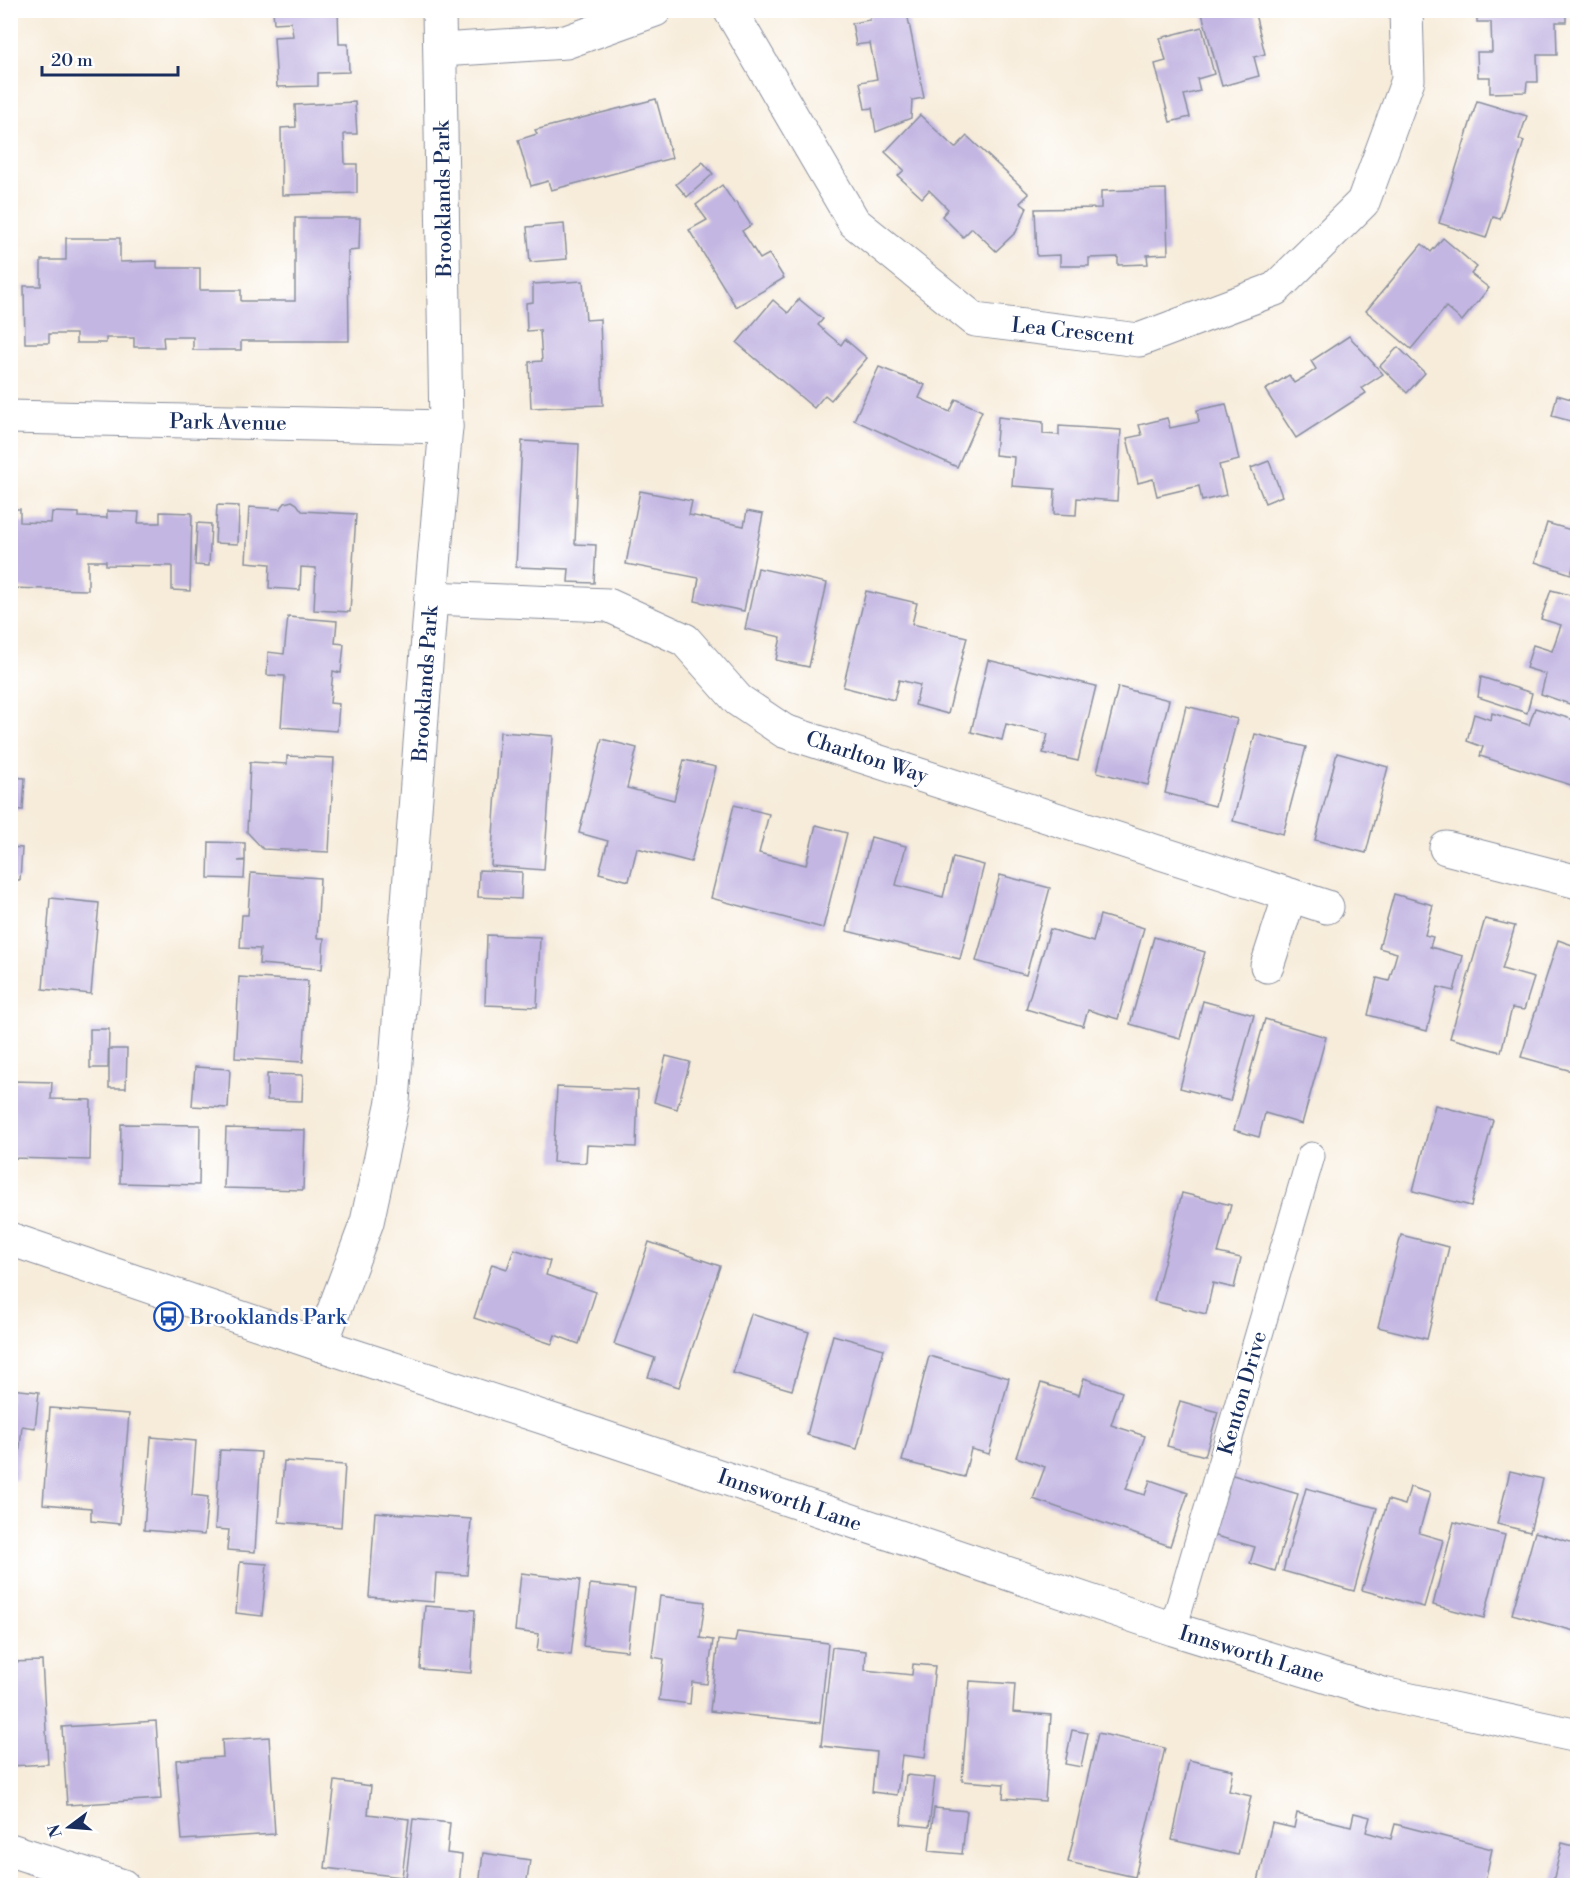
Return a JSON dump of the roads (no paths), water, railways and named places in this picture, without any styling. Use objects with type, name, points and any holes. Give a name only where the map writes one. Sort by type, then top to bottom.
[{"type":"street","name":"Brooklands Park","points":[[321,1346],[367,1222],[393,1101],[446,427],[439,10]]},
{"type":"street","points":[[441,50],[566,42],[655,10]]},
{"type":"street","name":"Lea Crescent","points":[[730,10],[854,222],[975,320],[1138,340],[1275,289],[1363,202],[1408,80],[1406,10]]},
{"type":"street","name":"Park Avenue","points":[[10,417],[446,427]]},
{"type":"street","name":"Charlton Way","points":[[431,598],[608,605],[685,640],[738,700],[784,731],[1327,907]]},
{"type":"street","points":[[1446,848],[1578,882]]},
{"type":"street","points":[[1268,966],[1290,895]]},
{"type":"street","name":"Innsworth Lane","points":[[10,1239],[321,1346],[576,1428],[1173,1629],[1383,1694],[1578,1736]]},
{"type":"street","points":[[10,1850],[60,1876],[123,1886]]},
{"type":"lane","name":"Kenton Drive","points":[[1173,1629],[1311,1156]]},
{"type":"place","name":"Brooklands Park","points":[[169,1317]]}]
